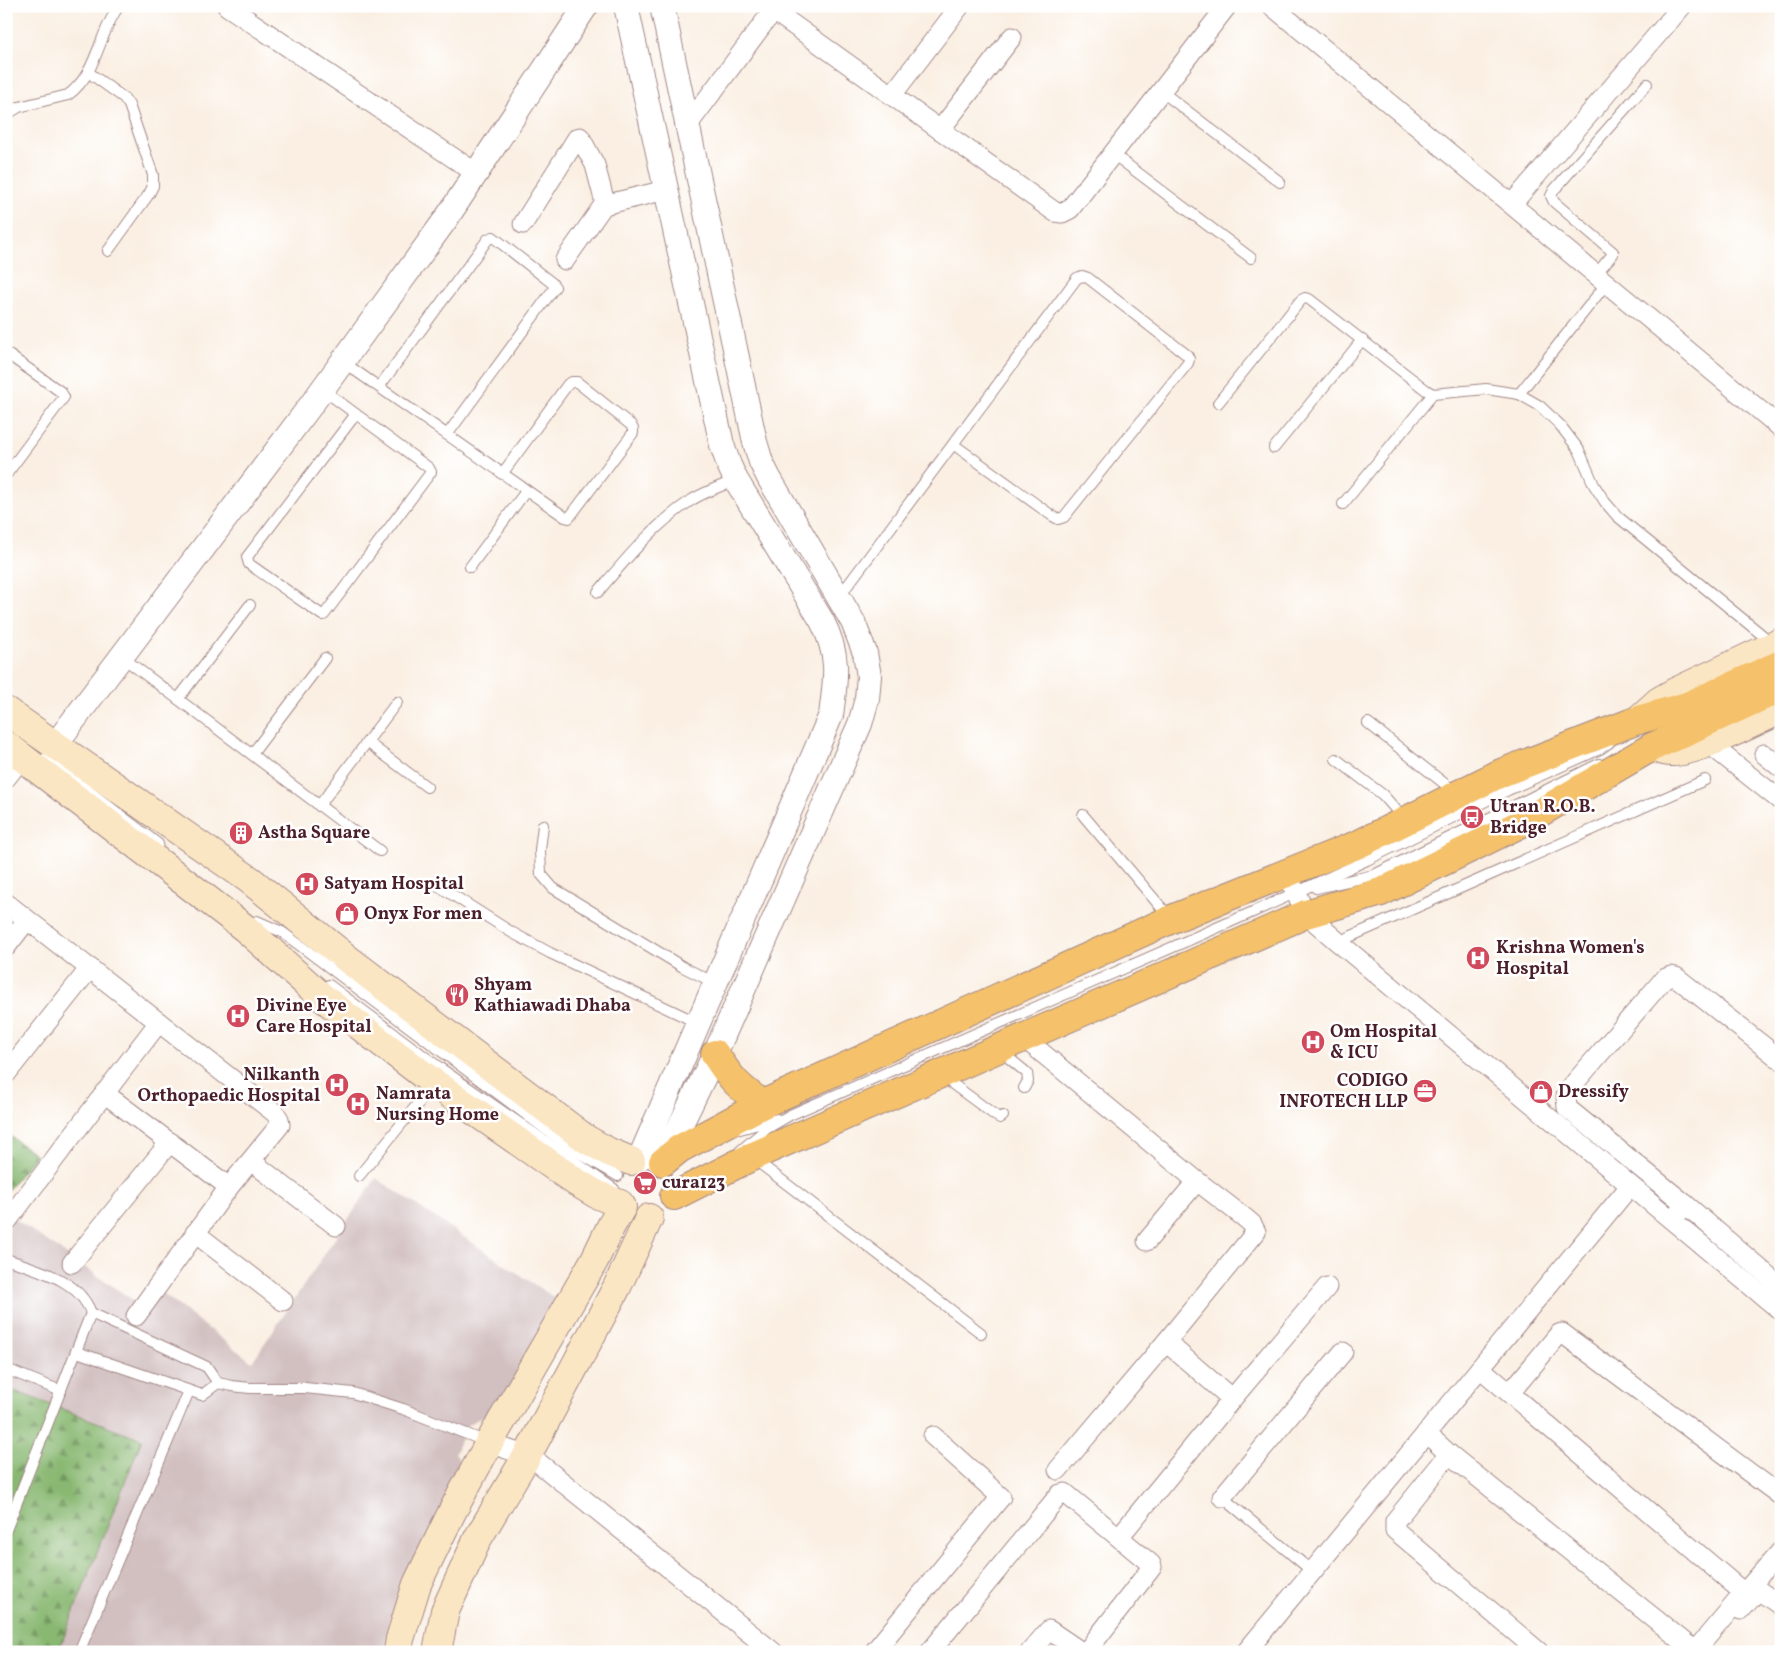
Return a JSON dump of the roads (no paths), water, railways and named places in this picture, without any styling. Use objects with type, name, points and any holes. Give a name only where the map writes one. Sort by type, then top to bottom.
[{"type":"main road","points":[[674,1196],[751,1156],[1024,1038],[1296,893],[1360,844],[1501,773],[1638,720],[1687,706],[1778,650]]},
{"type":"main road","points":[[6,711],[29,759],[246,929],[322,997],[434,1083],[596,1194],[634,1178],[689,1143],[763,1104],[1172,919],[1296,893],[1382,892],[1524,822],[1652,747],[1781,688]]},
{"type":"main road","points":[[1652,747],[1671,752],[1681,751],[1708,743],[1781,710]]},
{"type":"main road","points":[[29,759],[250,880],[350,960],[586,1140],[609,1152],[634,1178],[635,1216],[649,1218],[663,1212],[670,1205],[674,1196],[673,1176],[634,1178]]},
{"type":"main road","points":[[715,1054],[729,1076],[744,1091],[763,1104]]},
{"type":"main road","points":[[398,1652],[400,1638],[417,1584],[452,1512],[489,1443],[594,1261],[634,1178]]},
{"type":"main road","points":[[437,1652],[445,1612],[478,1538],[527,1456],[617,1287],[649,1218]]},
{"type":"street","points":[[227,6],[476,173]]},
{"type":"street","points":[[29,759],[122,657],[342,362],[446,219],[586,6]]},
{"type":"street","points":[[626,6],[722,445],[728,465],[822,621],[830,636],[836,662],[832,714],[634,1178]]},
{"type":"street","points":[[634,1178],[678,1130],[715,1054],[860,724],[867,699],[869,676],[865,653],[853,622],[768,478],[761,462],[686,126],[662,6]]},
{"type":"street","points":[[892,95],[960,6]]},
{"type":"street","points":[[686,126],[766,20],[772,15],[778,14],[1054,212],[1062,213],[1070,209],[1227,6]]},
{"type":"street","points":[[1272,6],[1781,428]]},
{"type":"street","points":[[1512,204],[1682,6]]},
{"type":"street","points":[[940,130],[1012,38]]},
{"type":"street","points":[[523,224],[577,138],[582,138],[595,165],[605,203],[565,260]]},
{"type":"street","points":[[605,203],[608,204],[666,190]]},
{"type":"street","points":[[1708,743],[1781,801]]},
{"type":"street","points":[[1764,754],[1781,768]]},
{"type":"street","points":[[1296,893],[1338,942],[1781,1311]]},
{"type":"street","points":[[6,903],[160,1022],[275,1113],[279,1119],[280,1125],[229,1187],[136,1316]]},
{"type":"street","points":[[6,947],[27,920]]},
{"type":"street","points":[[734,943],[759,954]]},
{"type":"street","points":[[6,1074],[90,968]]},
{"type":"street","points":[[1781,1060],[1676,977],[1671,976],[1664,979],[1571,1087],[1566,1096],[1567,1108],[1685,1204],[1781,1287]]},
{"type":"street","points":[[8,1220],[160,1022]]},
{"type":"street","points":[[1024,1038],[1252,1224],[1256,1232],[1058,1470]]},
{"type":"street","points":[[104,1093],[229,1187]]},
{"type":"street","points":[[72,1263],[170,1142]]},
{"type":"street","points":[[251,1161],[336,1226]]},
{"type":"street","points":[[1147,1240],[1197,1181]]},
{"type":"street","points":[[1246,1652],[1630,1186]]},
{"type":"street","points":[[1672,1221],[1685,1204]]},
{"type":"street","points":[[195,1233],[283,1301]]},
{"type":"street","points":[[1124,1531],[1327,1287]]},
{"type":"street","points":[[1510,1393],[1558,1334],[1562,1333],[1781,1496]]},
{"type":"street","points":[[1166,1342],[1232,1399]]},
{"type":"street","points":[[1222,1497],[1343,1352]]},
{"type":"street","points":[[1480,1368],[1744,1593]]},
{"type":"street","points":[[1426,1434],[1695,1652],[1781,1551]]},
{"type":"street","points":[[874,1652],[1001,1497],[933,1436]]},
{"type":"street","points":[[489,1443],[527,1456],[772,1652]]},
{"type":"street","points":[[1449,1454],[1395,1521],[1395,1530],[1539,1652]]},
{"type":"street","points":[[932,1651],[1060,1494],[1065,1493],[1151,1564],[1152,1568],[1087,1651],[1080,1651],[1049,1630],[1030,1652]]},
{"type":"street","points":[[1706,1652],[1758,1590],[1781,1606]]},
{"type":"lane","points":[[6,115],[19,107],[68,94],[74,90],[88,72],[101,46],[106,29],[119,6]]},
{"type":"lane","points":[[88,72],[124,98],[129,105],[153,175],[149,194],[108,251]]},
{"type":"lane","points":[[1519,394],[1602,278],[1613,254],[1613,252],[1554,202],[1551,196],[1554,190],[1647,84]]},
{"type":"lane","points":[[1161,91],[1280,182]]},
{"type":"lane","points":[[1113,154],[1251,258]]},
{"type":"lane","points":[[379,387],[488,239],[493,238],[552,282],[555,287],[447,435]]},
{"type":"lane","points":[[839,598],[1077,278],[1082,276],[1088,278],[1187,355],[1189,359],[1188,363],[1064,518],[1058,519],[1051,516],[954,444]]},
{"type":"lane","points":[[1218,403],[1301,300],[1309,299],[1433,394],[1486,389],[1519,394],[1540,406],[1560,425],[1579,450],[1594,485],[1605,502],[1618,516],[1778,650]]},
{"type":"lane","points":[[1274,448],[1362,340]]},
{"type":"lane","points":[[6,353],[61,392],[64,397],[6,475]]},
{"type":"lane","points":[[342,362],[526,491],[569,518],[633,433],[634,429],[577,382],[572,382],[568,384],[502,474]]},
{"type":"lane","points":[[322,389],[356,414],[429,468],[431,472],[324,615],[320,615],[249,564],[247,557],[356,414]]},
{"type":"lane","points":[[1343,504],[1433,394]]},
{"type":"lane","points":[[598,592],[639,544],[677,510],[692,500],[736,480]]},
{"type":"lane","points":[[470,567],[526,491]]},
{"type":"lane","points":[[178,699],[250,605]]},
{"type":"lane","points":[[122,657],[380,850]]},
{"type":"lane","points":[[252,754],[325,658]]},
{"type":"lane","points":[[319,806],[397,702]]},
{"type":"lane","points":[[712,1175],[766,1129],[790,1115],[1367,860],[1508,790],[1600,749],[1638,720]]},
{"type":"lane","points":[[1368,723],[1458,795]]},
{"type":"lane","points":[[367,742],[427,787]]},
{"type":"lane","points":[[29,759],[163,848]]},
{"type":"lane","points":[[1336,759],[1383,795],[1405,821]]},
{"type":"lane","points":[[1338,942],[1705,780]]},
{"type":"lane","points":[[1083,814],[1172,919]]},
{"type":"lane","points":[[543,825],[540,874],[553,888],[683,967],[716,984]]},
{"type":"lane","points":[[437,885],[519,936],[699,1023]]},
{"type":"lane","points":[[275,941],[253,918],[282,932],[572,1149],[634,1178]]},
{"type":"lane","points":[[323,980],[440,1068],[634,1178]]},
{"type":"lane","points":[[998,1049],[1027,1072],[1028,1081],[1024,1088]]},
{"type":"lane","points":[[940,1075],[996,1116],[1000,1118],[1003,1116]]},
{"type":"lane","points":[[358,1176],[434,1083]]},
{"type":"lane","points":[[689,1143],[790,1115]]},
{"type":"lane","points":[[751,1156],[981,1333]]},
{"type":"lane","points":[[6,1258],[68,1284],[82,1296],[91,1313],[207,1367],[218,1383]]},
{"type":"lane","points":[[6,1530],[91,1313]]},
{"type":"lane","points":[[77,1352],[202,1395],[218,1383],[250,1388],[305,1388],[353,1393],[402,1409],[489,1443]]},
{"type":"lane","points":[[6,1369],[61,1390]]},
{"type":"lane","points":[[79,1652],[189,1391]]},
{"type":"lane","points":[[1222,1497],[1312,1571]]},
{"type":"place","name":"Utran R.O.B. Bridge","points":[[1472,817]]},
{"type":"place","name":"Astha Square","points":[[241,833]]},
{"type":"place","name":"Satyam Hospital","points":[[307,884]]},
{"type":"place","name":"Onyx For men","points":[[347,914]]},
{"type":"place","name":"Krishna Women's Hospital","points":[[1478,958]]},
{"type":"place","name":"Shyam Kathiawadi Dhaba","points":[[457,995]]},
{"type":"place","name":"Divine Eye Care Hospital","points":[[238,1016]]},
{"type":"place","name":"Om Hospital & ICU","points":[[1313,1042]]},
{"type":"place","name":"Nilkanth Orthopaedic Hospital","points":[[337,1085]]},
{"type":"place","name":"CODIGO INFOTECH LLP","points":[[1425,1091]]},
{"type":"place","name":"Dressify","points":[[1541,1092]]},
{"type":"place","name":"Namrata Nursing Home","points":[[358,1104]]},
{"type":"place","name":"cura123","points":[[645,1183]]}]
